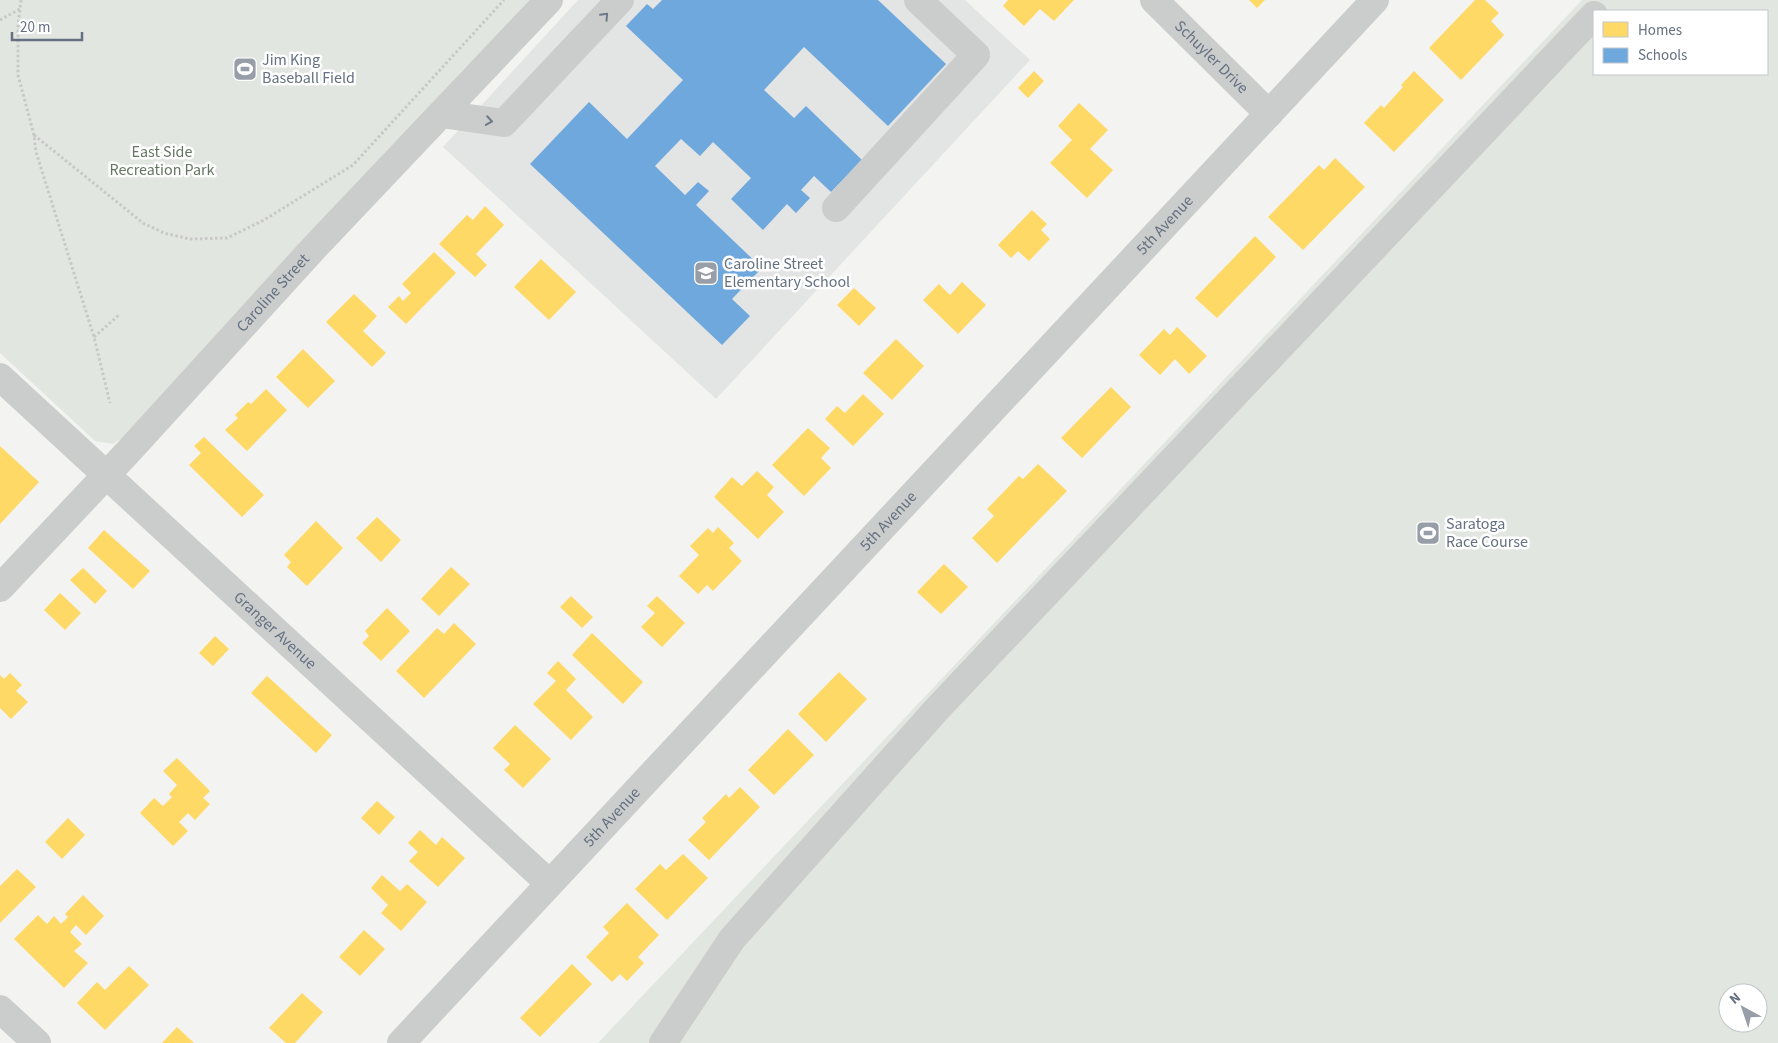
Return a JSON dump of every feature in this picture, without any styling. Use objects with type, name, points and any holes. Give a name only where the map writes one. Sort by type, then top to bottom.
[{"type":"street","name":"Caroline Street","points":[[0,588],[312,250],[549,0]]},
{"type":"street","points":[[441,114],[504,123],[620,0]]},
{"type":"street","points":[[836,208],[976,55],[918,0]]},
{"type":"street","name":"Schuyler Drive","points":[[1154,0],[1269,114]]},
{"type":"street","name":"5th Avenue","points":[[400,1043],[1375,0]]},
{"type":"street","points":[[1599,10],[1609,0]]},
{"type":"street","points":[[663,1043],[732,939],[938,708],[1593,17]]},
{"type":"street","name":"Granger Avenue","points":[[0,377],[549,883]]},
{"type":"street","points":[[0,1008],[37,1043]]},
{"type":"path","points":[[21,0],[18,75],[34,135],[36,152],[94,337],[110,403]]},
{"type":"path","points":[[34,135],[143,223],[164,233],[190,239],[227,238],[264,220],[353,165],[504,0]]},
{"type":"path","points":[[0,20],[20,9]]},
{"type":"path","points":[[94,337],[120,314]]},
{"type":"shaded area","name":"Caroline Street Elementary School","points":[[578,0],[965,0],[1030,60],[716,399],[443,147]]},
{"type":"green space","name":"East Side Recreation Park","points":[[0,0],[533,0],[128,434],[113,444],[95,441],[0,353]]},
{"type":"green space","name":"Saratoga Race Course","points":[[1582,0],[1778,0],[1778,1043],[598,1043]]},
{"type":"building: Homes","points":[[1008,0],[1074,0],[1054,21],[1040,9],[1024,26],[1003,6]]},
{"type":"building: Homes","points":[[1249,0],[1265,0],[1257,8]]},
{"type":"building: Homes","points":[[1475,0],[1485,0],[1499,13],[1491,21],[1504,35],[1461,80],[1429,48]]},
{"type":"building: Homes","points":[[1034,71],[1044,81],[1028,98],[1018,88]]},
{"type":"building: Homes","points":[[1414,71],[1444,100],[1394,152],[1364,123],[1381,105],[1384,108],[1403,87],[1401,85]]},
{"type":"building: Homes","points":[[1079,103],[1108,130],[1090,149],[1113,170],[1087,198],[1050,163],[1072,140],[1058,126]]},
{"type":"building: Homes","points":[[1335,158],[1365,187],[1303,250],[1268,217],[1319,165],[1324,170]]},
{"type":"building: Homes","points":[[485,206],[504,225],[476,254],[487,265],[475,277],[439,244],[467,215],[473,220]]},
{"type":"building: Homes","points":[[1032,210],[1047,224],[1041,230],[1050,239],[1029,261],[1018,251],[1011,258],[998,245]]},
{"type":"building: Homes","points":[[1255,236],[1276,257],[1217,318],[1195,298]]},
{"type":"building: Homes","points":[[434,252],[456,273],[406,324],[388,307],[399,296],[403,301],[411,293],[402,284]]},
{"type":"building: Homes","points":[[541,259],[576,292],[549,320],[514,287]]},
{"type":"building: Homes","points":[[962,282],[986,305],[958,334],[923,300],[939,284],[950,295]]},
{"type":"building: Homes","points":[[854,288],[876,308],[859,326],[837,305]]},
{"type":"building: Homes","points":[[354,294],[377,316],[363,331],[386,353],[372,367],[326,322]]},
{"type":"building: Homes","points":[[1177,327],[1207,356],[1189,374],[1175,359],[1160,375],[1139,355],[1164,329],[1170,335]]},
{"type":"building: Homes","points":[[896,339],[924,366],[892,400],[863,373]]},
{"type":"building: Homes","points":[[303,349],[335,381],[308,408],[276,377]]},
{"type":"building: Homes","points":[[1111,387],[1131,407],[1082,458],[1061,438]]},
{"type":"building: Homes","points":[[266,389],[287,410],[247,451],[225,430],[238,418],[235,415],[248,402],[251,404]]},
{"type":"building: Homes","points":[[863,394],[884,414],[853,446],[825,419],[837,406],[845,413]]},
{"type":"building: Homes","points":[[808,428],[830,448],[821,458],[831,468],[804,496],[772,465]]},
{"type":"building: Homes","points":[[204,437],[264,495],[242,517],[189,465],[201,453],[194,446]]},
{"type":"building: Homes","points":[[0,446],[39,482],[0,524]]},
{"type":"building: Homes","points":[[1038,464],[1067,491],[997,563],[972,538],[994,516],[987,509],[1019,476],[1023,479]]},
{"type":"building: Homes","points":[[757,471],[774,487],[767,495],[784,512],[758,539],[714,497],[732,477],[742,486]]},
{"type":"building: Homes","points":[[377,517],[401,540],[381,562],[356,538]]},
{"type":"building: Homes","points":[[316,521],[343,548],[307,586],[287,567],[291,562],[284,555]]},
{"type":"building: Homes","points":[[718,527],[734,543],[729,548],[742,561],[713,591],[707,585],[698,594],[679,576],[699,555],[690,546],[708,528],[713,533]]},
{"type":"building: Homes","points":[[104,530],[150,571],[133,589],[88,548]]},
{"type":"building: Homes","points":[[944,564],[968,587],[941,614],[917,592]]},
{"type":"building: Homes","points":[[451,567],[470,584],[439,616],[421,599]]},
{"type":"building: Homes","points":[[83,568],[107,591],[95,604],[70,580]]},
{"type":"building: Homes","points":[[60,593],[81,613],[65,630],[44,610]]},
{"type":"building: Homes","points":[[571,596],[593,617],[582,628],[560,607]]},
{"type":"building: Homes","points":[[657,596],[685,623],[662,647],[641,627],[655,613],[647,606]]},
{"type":"building: Homes","points":[[387,608],[410,631],[381,661],[362,643],[369,636],[365,631]]},
{"type":"building: Homes","points":[[454,623],[476,644],[424,698],[396,671],[437,628],[444,634]]},
{"type":"building: Homes","points":[[592,633],[643,682],[623,704],[572,655]]},
{"type":"building: Homes","points":[[215,636],[229,649],[213,666],[199,653]]},
{"type":"building: Homes","points":[[558,661],[576,679],[566,690],[593,717],[571,740],[533,704],[556,681],[547,673]]},
{"type":"building: Homes","points":[[839,672],[867,699],[826,742],[798,714]]},
{"type":"building: Homes","points":[[10,673],[22,685],[16,691],[28,702],[11,719],[0,708],[0,675],[4,679]]},
{"type":"building: Homes","points":[[267,676],[332,735],[316,753],[251,693]]},
{"type":"building: Homes","points":[[515,725],[551,759],[523,788],[504,770],[510,764],[493,748]]},
{"type":"building: Homes","points":[[788,729],[814,755],[774,795],[748,770]]},
{"type":"building: Homes","points":[[177,758],[210,791],[203,798],[210,804],[195,820],[188,813],[179,822],[188,831],[173,846],[140,813],[154,798],[163,806],[172,797],[169,794],[177,785],[163,771]]},
{"type":"building: Homes","points":[[740,787],[760,807],[709,860],[688,840],[706,822],[702,818],[726,794],[729,798]]},
{"type":"building: Homes","points":[[377,801],[395,817],[379,835],[361,818]]},
{"type":"building: Homes","points":[[68,818],[85,835],[62,859],[45,842]]},
{"type":"building: Homes","points":[[420,830],[436,845],[442,837],[465,858],[438,887],[409,861],[418,852],[408,843]]},
{"type":"building: Homes","points":[[683,854],[708,878],[667,920],[635,889],[660,864],[666,870]]},
{"type":"building: Homes","points":[[17,869],[36,887],[0,923],[0,886]]},
{"type":"building: Homes","points":[[382,875],[400,891],[407,884],[427,902],[401,931],[381,913],[388,905],[371,888]]},
{"type":"building: Homes","points":[[83,895],[104,916],[86,935],[76,925],[70,932],[82,944],[74,951],[88,963],[64,988],[14,939],[38,915],[47,924],[54,916],[61,924],[68,917],[65,914]]},
{"type":"building: Homes","points":[[627,903],[659,935],[638,957],[644,963],[627,981],[620,974],[612,982],[586,957],[609,933],[603,927]]},
{"type":"building: Homes","points":[[364,930],[385,949],[360,976],[339,957]]},
{"type":"building: Homes","points":[[572,964],[592,984],[540,1037],[520,1018]]},
{"type":"building: Homes","points":[[129,966],[149,985],[105,1030],[77,1003],[97,982],[105,990]]},
{"type":"building: Homes","points":[[302,993],[323,1012],[295,1043],[286,1043],[269,1028]]},
{"type":"building: Homes","points":[[177,1027],[194,1043],[162,1043]]},
{"type":"building: Schools","points":[[662,0],[878,0],[946,64],[888,126],[804,47],[764,90],[794,118],[806,106],[862,160],[831,192],[814,176],[801,190],[810,198],[796,213],[787,204],[763,230],[731,199],[751,178],[713,142],[700,156],[681,139],[655,166],[685,195],[698,182],[709,191],[696,205],[762,268],[732,299],[750,316],[722,345],[530,164],[589,102],[627,139],[683,80],[626,26],[647,4],[653,9]]},
{"type":"place","name":"Jim King Baseball Field","points":[[245,69]]},
{"type":"place","name":"Caroline Street Elementary School","points":[[706,273]]},
{"type":"place","name":"Saratoga Race Course","points":[[1428,533]]}]
